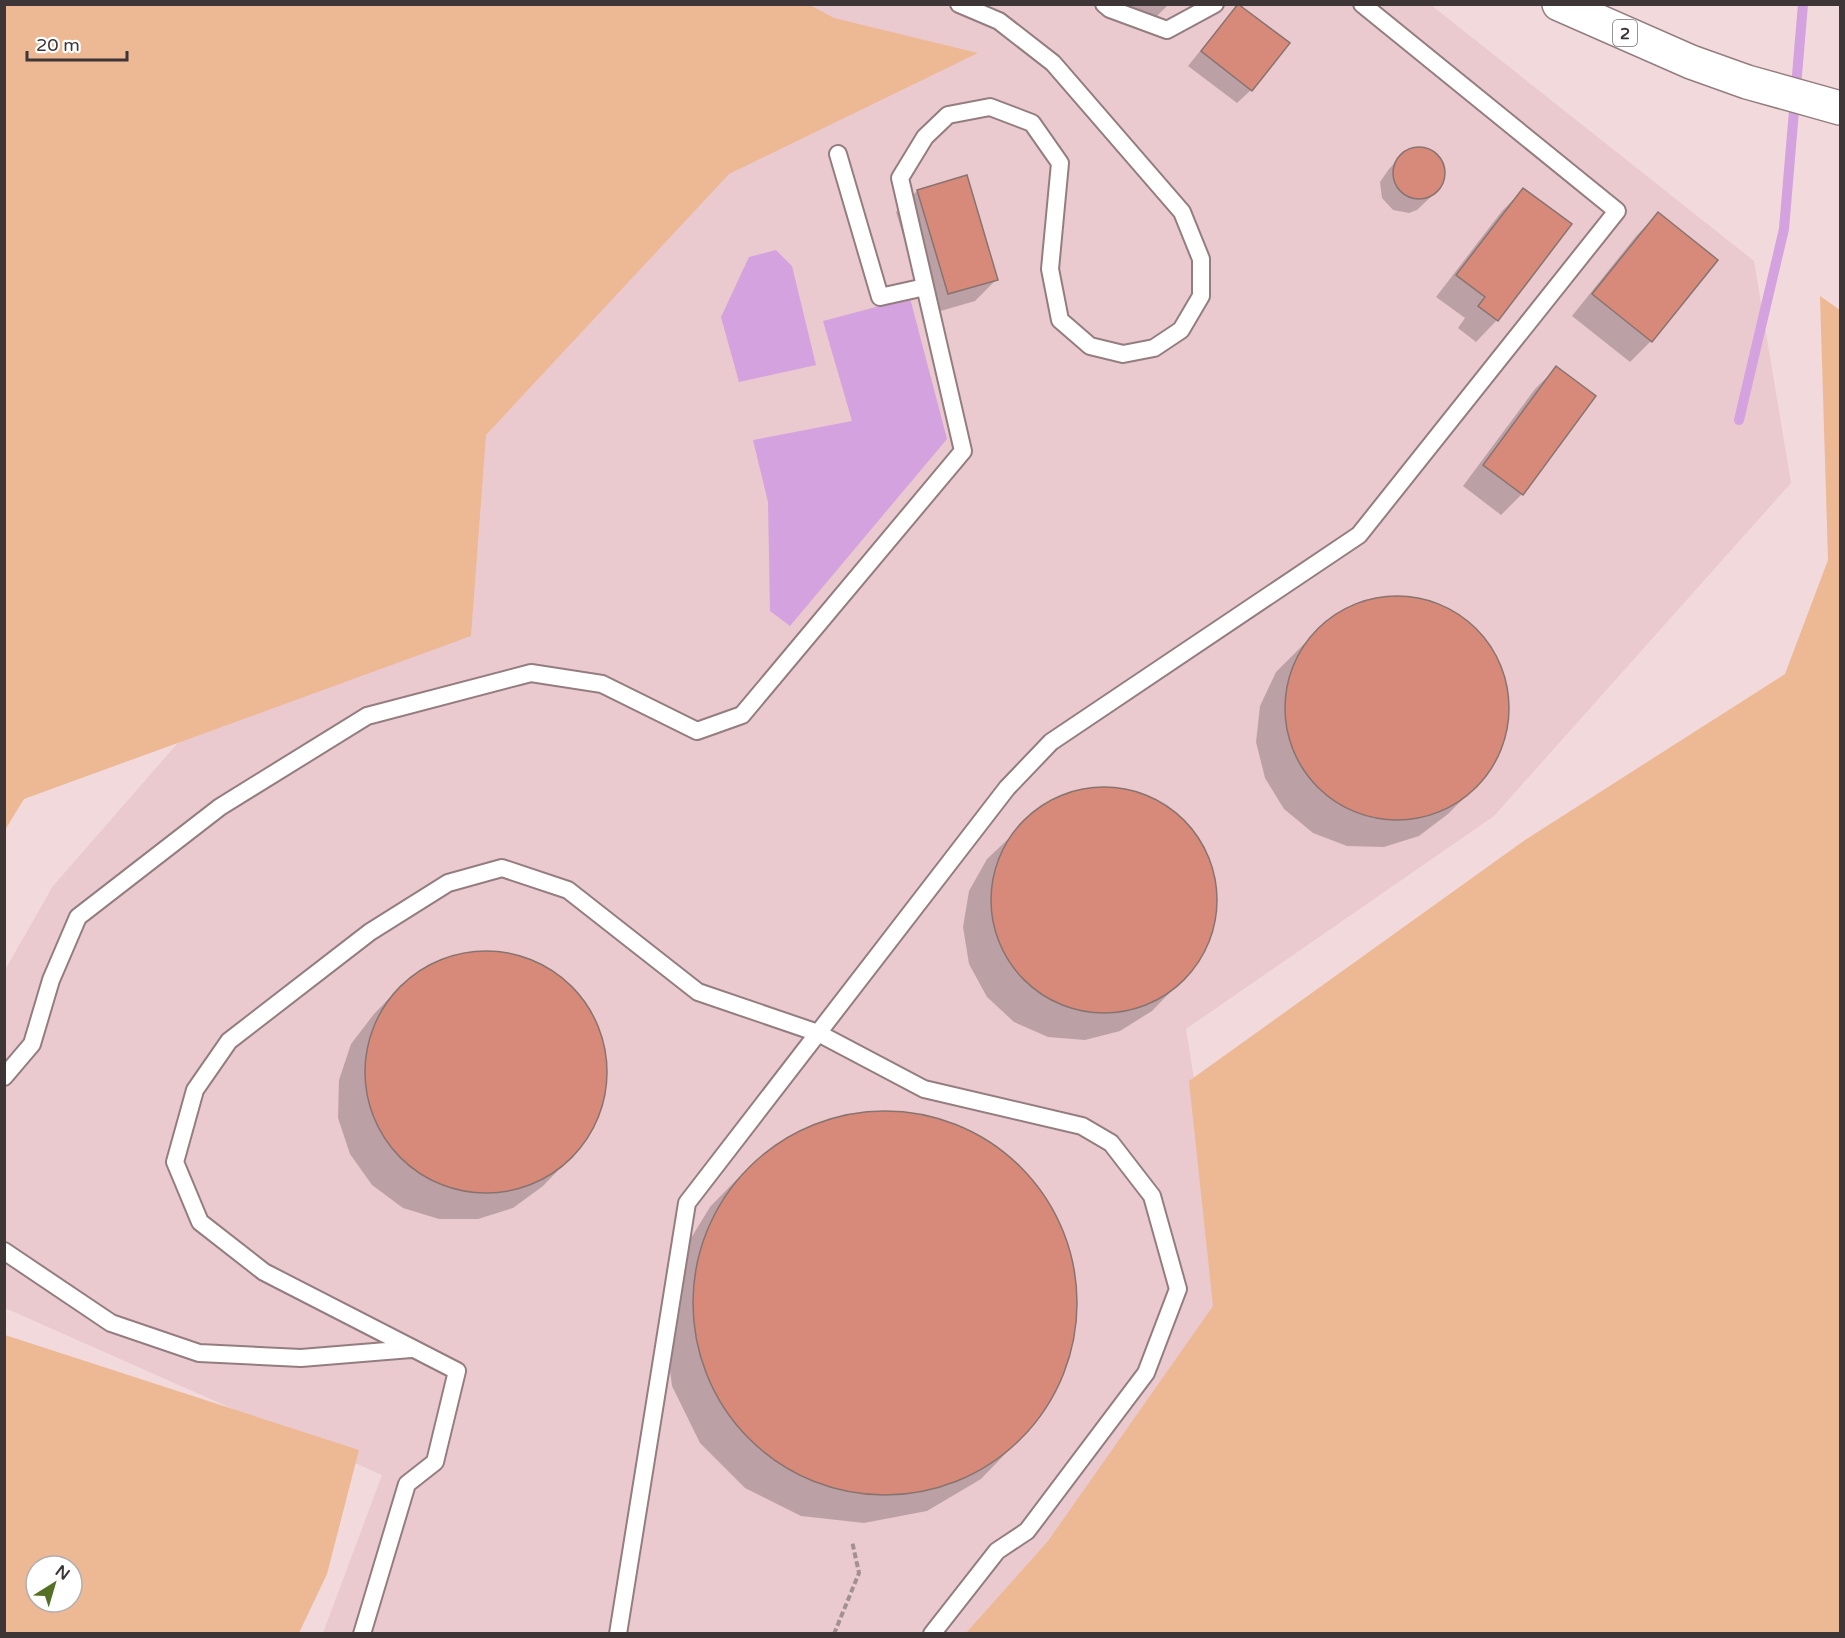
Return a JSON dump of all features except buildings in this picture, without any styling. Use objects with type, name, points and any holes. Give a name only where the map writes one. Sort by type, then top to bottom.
[{"type":"main road","name":"2","points":[[1559,4],[1691,62],[1747,82],[1840,108]]},
{"type":"main road","name":"2","points":[[1599,4],[1691,62]]},
{"type":"lane","points":[[4,1077],[32,1044],[51,980],[78,917],[220,807],[367,716],[531,673],[602,684],[697,731],[742,715],[963,451],[900,178],[925,137],[948,115],[990,107],[1032,123],[1060,163],[1050,268],[1060,320],[1090,346],[1123,354],[1154,348],[1181,330],[1201,296],[1201,259],[1182,212],[1053,63],[999,21],[959,4]]},
{"type":"lane","points":[[1104,4],[1110,9],[1167,30],[1215,4]]},
{"type":"lane","points":[[618,1634],[687,1203],[1007,788],[1051,742],[1359,535],[1617,211],[1362,4]]},
{"type":"lane","points":[[838,154],[880,297],[925,288]]},
{"type":"lane","points":[[362,1634],[406,1484],[435,1462],[457,1371],[264,1272],[200,1222],[175,1162],[195,1090],[229,1041],[370,932],[448,883],[502,867],[568,890],[698,992],[818,1032],[924,1089],[1082,1126],[1111,1143],[1152,1196],[1178,1289],[1146,1373],[1027,1531],[997,1551],[932,1634]]},
{"type":"lane","points":[[4,1251],[111,1323],[199,1353],[301,1358],[412,1349]]},
{"type":"path","points":[[834,1634],[859,1573],[852,1541]]},
{"type":"shaded area","points":[[5,5],[810,5],[834,18],[978,53],[729,174],[486,435],[471,636],[24,799],[5,830]]},
{"type":"shaded area","points":[[787,5],[1431,5],[1754,261],[1791,483],[1494,816],[1186,1029],[1232,1316],[996,1633],[323,1633],[382,1475],[5,1308],[5,970],[53,886],[546,321]]},
{"type":"shaded area","points":[[776,250],[792,266],[816,365],[739,382],[721,317],[749,257]]},
{"type":"shaded area","points":[[1820,296],[1840,310],[1840,1633],[966,1633],[1048,1541],[1213,1306],[1189,1081],[1525,840],[1785,674],[1828,560]]},
{"type":"shaded area","points":[[910,298],[947,439],[790,626],[770,611],[768,502],[753,440],[852,421],[823,321]]},
{"type":"shaded area","points":[[5,1335],[359,1450],[327,1574],[299,1633],[5,1633]]},
{"type":"waterway","points":[[1739,420],[1784,229],[1803,4]]}]
